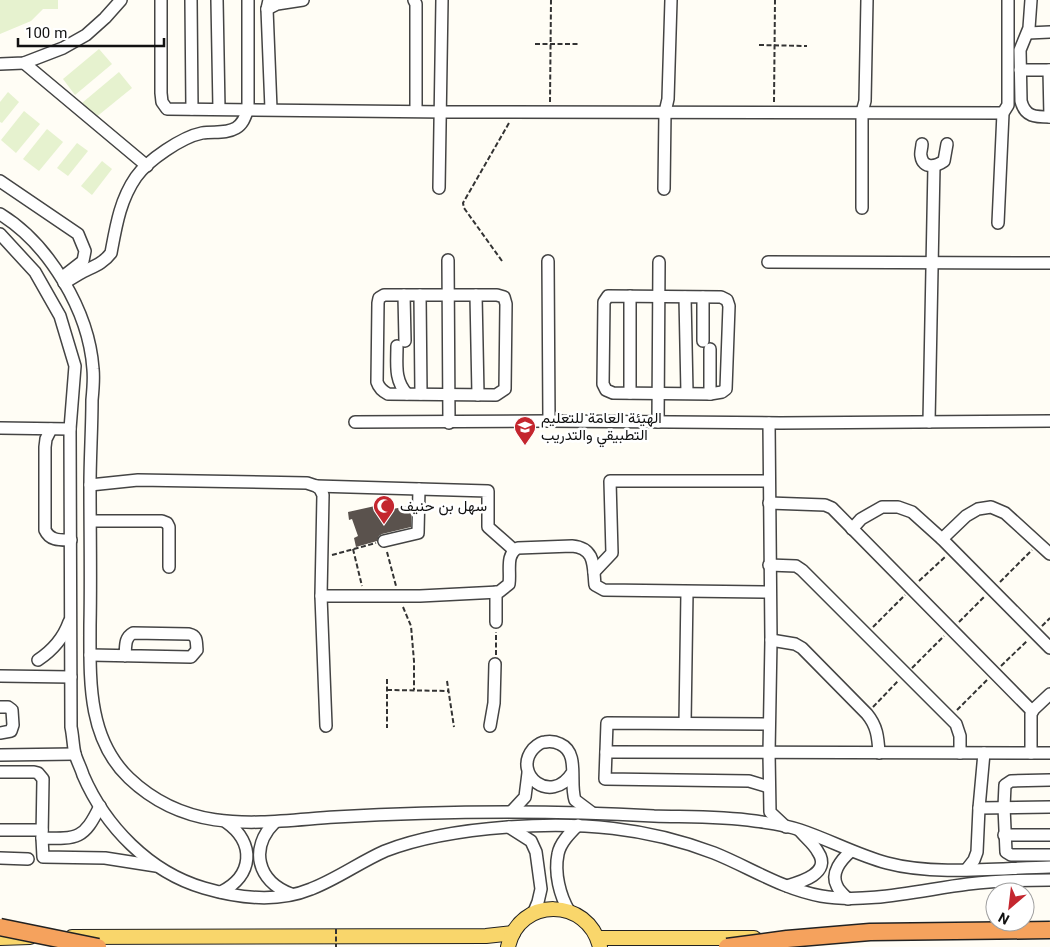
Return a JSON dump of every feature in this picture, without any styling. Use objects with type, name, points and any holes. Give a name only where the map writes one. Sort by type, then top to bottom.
[{"type":"highway","points":[[0,927],[98,947]]},
{"type":"highway","points":[[727,947],[788,939],[870,932],[1050,930]]},
{"type":"main road","points":[[508,947],[513,933],[522,922],[533,914],[544,910],[557,909],[569,911],[580,917],[590,926],[599,942],[1050,937]]},
{"type":"main road","points":[[0,938],[486,936],[513,933]]},
{"type":"street","points":[[0,64],[24,63],[63,48],[86,35],[121,0]]},
{"type":"street","points":[[161,0],[162,102],[166,109],[443,112],[1003,113]]},
{"type":"street","points":[[191,0],[192,109]]},
{"type":"street","points":[[217,0],[219,109]]},
{"type":"street","points":[[62,280],[99,265],[107,259],[111,253],[121,205],[137,177],[147,166],[167,149],[200,133],[234,130],[241,125],[248,109],[248,0]]},
{"type":"street","points":[[271,109],[268,4],[303,0]]},
{"type":"street","points":[[414,0],[416,4],[416,111]]},
{"type":"street","points":[[442,0],[442,188]]},
{"type":"street","points":[[443,112],[448,0]]},
{"type":"street","points":[[665,0],[661,99],[665,112]]},
{"type":"street","points":[[664,189],[665,112],[668,99],[672,0]]},
{"type":"street","points":[[860,0],[859,101],[862,112],[862,208]]},
{"type":"street","points":[[862,112],[865,101],[867,0]]},
{"type":"street","points":[[998,223],[1003,113],[1000,105],[1000,0]]},
{"type":"street","points":[[1003,113],[1008,105],[1008,0]]},
{"type":"street","points":[[1020,70],[1049,70],[1050,116],[1036,117],[1028,114],[1023,108],[1021,101],[1020,70],[1020,50],[1028,33],[1031,0]]},
{"type":"street","points":[[1028,33],[1050,32]]},
{"type":"street","points":[[24,63],[147,166]]},
{"type":"street","points":[[922,144],[921,157],[925,164],[937,166],[944,161],[947,144]]},
{"type":"street","points":[[929,422],[934,166]]},
{"type":"street","points":[[0,181],[78,234],[85,251],[83,261],[62,280]]},
{"type":"street","points":[[0,214],[38,245],[69,290],[86,330],[93,368],[90,485],[90,655],[91,690],[95,716],[101,735],[116,764],[128,777],[160,802],[204,819],[226,822],[275,822],[336,817],[512,811],[591,812],[754,820],[792,828],[889,864],[918,869],[1050,867]]},
{"type":"street","points":[[0,234],[35,272],[60,316],[75,366],[70,429],[71,727],[75,754],[90,789],[100,806],[126,840],[156,866],[200,887],[250,898],[272,898],[310,889],[400,846],[444,835],[509,827],[578,825],[616,827],[660,835],[714,853],[787,886],[818,895],[848,899],[969,884],[1050,880]]},
{"type":"street","points":[[85,251],[96,258],[107,259]]},
{"type":"street","points":[[448,260],[449,423]]},
{"type":"street","points":[[548,261],[549,421]]},
{"type":"street","points":[[658,422],[659,262]]},
{"type":"street","points":[[768,262],[1050,262]]},
{"type":"street","points":[[384,295],[448,295],[500,295],[505,300],[506,386],[498,394],[478,395],[388,394],[380,389],[377,382],[378,300],[384,295]]},
{"type":"street","points":[[404,295],[397,379],[407,394]]},
{"type":"street","points":[[420,295],[421,394]]},
{"type":"street","points":[[476,295],[478,395]]},
{"type":"street","points":[[608,296],[659,296],[724,298],[727,300],[729,306],[727,386],[722,392],[710,394],[630,393],[609,392],[606,390],[603,384],[604,300],[608,296]]},
{"type":"street","points":[[630,296],[630,393]]},
{"type":"street","points":[[685,297],[687,393]]},
{"type":"street","points":[[703,297],[710,394]]},
{"type":"street","points":[[355,422],[769,423],[1050,421]]},
{"type":"street","points":[[769,423],[770,812]]},
{"type":"street","points":[[0,428],[70,429]]},
{"type":"street","points":[[51,429],[46,439],[45,447],[46,530],[47,534],[53,539],[71,540]]},
{"type":"street","points":[[63,444],[63,485],[71,500]]},
{"type":"street","points":[[90,485],[138,480],[307,483],[316,486],[488,491],[488,527],[514,550]]},
{"type":"street","points":[[594,572],[612,553],[610,481],[769,481]]},
{"type":"street","points":[[316,486],[323,495],[321,596],[326,726]]},
{"type":"street","points":[[384,541],[418,533],[419,489]]},
{"type":"street","points":[[769,503],[825,505],[838,513],[1032,711]]},
{"type":"street","points":[[852,529],[861,520],[882,507],[898,507],[912,512],[942,539],[1050,648]]},
{"type":"street","points":[[942,539],[966,516],[978,509],[991,507],[1005,513],[1050,554]]},
{"type":"street","points":[[91,521],[162,521],[166,523],[169,527],[169,567]]},
{"type":"street","points":[[321,596],[399,596],[496,592],[506,588],[509,584],[510,558],[514,550],[518,548],[578,547],[585,550],[592,559],[595,585],[604,590],[770,592]]},
{"type":"street","points":[[770,565],[796,566],[802,570],[956,724],[960,736],[960,753]]},
{"type":"street","points":[[496,592],[496,622]]},
{"type":"street","points":[[685,723],[687,592]]},
{"type":"street","points":[[38,660],[55,647],[62,638],[71,618]]},
{"type":"street","points":[[90,655],[125,656],[190,657],[197,650],[196,639],[194,635],[189,634],[133,633],[126,640],[125,656]]},
{"type":"street","points":[[771,640],[795,644],[802,648],[873,721],[877,730],[879,753]]},
{"type":"street","points":[[490,726],[494,703],[495,664]]},
{"type":"street","points":[[0,676],[71,677]]},
{"type":"street","points":[[1030,753],[1030,721],[1032,711],[1050,694]]},
{"type":"street","points":[[0,707],[8,707],[12,710],[13,725],[11,731],[0,733]]},
{"type":"street","points":[[769,724],[607,722],[605,779],[749,781],[769,787]]},
{"type":"street","points":[[512,811],[526,796],[529,754],[536,746],[545,742],[555,742],[564,746],[571,754],[574,763],[572,773],[575,800],[591,812]]},
{"type":"street","points":[[606,752],[1050,753]]},
{"type":"street","points":[[967,869],[977,852],[984,753]]},
{"type":"street","points":[[0,755],[75,754]]},
{"type":"street","points":[[0,772],[34,772],[41,776],[44,784],[42,857],[104,858],[156,866]]},
{"type":"street","points":[[528,773],[541,786],[550,788],[559,786],[567,781],[572,773]]},
{"type":"street","points":[[1024,868],[1012,861],[1006,852],[1004,835],[1005,785],[1011,781],[1050,780]]},
{"type":"street","points":[[0,830],[64,838],[79,835],[91,825],[100,806]]},
{"type":"street","points":[[979,808],[1050,807]]},
{"type":"street","points":[[754,820],[770,812]]},
{"type":"street","points":[[770,812],[792,828],[819,853],[821,862],[818,871],[807,880],[787,886]]},
{"type":"street","points":[[221,892],[239,880],[245,870],[247,859],[242,837],[235,828],[226,822]]},
{"type":"street","points":[[275,822],[263,838],[260,858],[262,868],[266,877],[277,888],[291,894]]},
{"type":"street","points":[[569,911],[562,900],[559,889],[558,854],[569,834],[578,825]]},
{"type":"street","points":[[509,827],[531,841],[536,852],[541,889],[533,914]]},
{"type":"street","points":[[1004,835],[1050,836]]},
{"type":"street","points":[[848,899],[836,885],[836,872],[841,861],[851,851]]},
{"type":"street","points":[[1006,852],[1011,855],[1050,855]]},
{"type":"street","points":[[0,858],[28,859]]},
{"type":"path","points":[[550,112],[551,0]]},
{"type":"path","points":[[774,112],[776,0]]},
{"type":"path","points":[[535,44],[579,44]]},
{"type":"path","points":[[759,45],[806,46]]},
{"type":"path","points":[[502,260],[463,203],[515,112]]},
{"type":"path","points":[[322,557],[384,541],[399,596],[410,626],[414,661],[414,690]]},
{"type":"path","points":[[353,549],[365,596]]},
{"type":"path","points":[[495,664],[496,622]]},
{"type":"path","points":[[387,679],[387,728]]},
{"type":"path","points":[[447,681],[454,727]]},
{"type":"path","points":[[387,690],[448,691]]},
{"type":"path","points":[[336,929],[336,947]]},
{"type":"green space","points":[[0,0],[58,0],[58,9],[43,9],[31,21],[0,34]]},
{"type":"green space","points":[[99,49],[112,64],[75,95],[63,79]]},
{"type":"green space","points":[[119,72],[132,88],[95,118],[82,103]]},
{"type":"green space","points":[[8,92],[19,102],[2,123],[0,122],[0,102]]},
{"type":"green space","points":[[24,111],[40,124],[16,153],[1,140]]},
{"type":"green space","points":[[47,129],[63,142],[39,171],[23,159]]},
{"type":"green space","points":[[77,143],[88,151],[68,176],[57,168]]},
{"type":"green space","points":[[102,161],[112,169],[92,195],[81,186]]},
{"type":"building","name":"سهل بن حنيف","points":[[375,506],[376,512],[409,506],[411,527],[382,534],[377,541],[356,547],[354,538],[358,536],[352,519],[349,520],[348,512]]},
{"type":"place","name":"الهيئة العامة للتعليم التطبيقي والتدريب","points":[[525,446]]},
{"type":"place","name":"سهل بن حنيف","points":[[384,525]]}]
